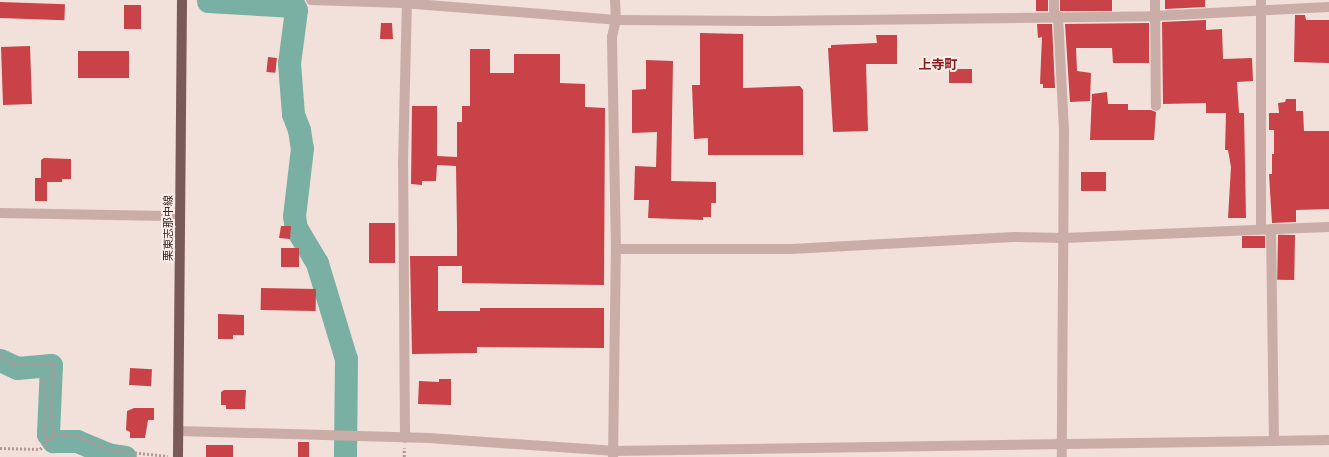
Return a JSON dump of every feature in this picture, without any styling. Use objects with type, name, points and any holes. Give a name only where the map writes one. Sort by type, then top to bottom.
[{"type":"main road","name":"栗東志那中線","points":[[178,457],[182,0]]},
{"type":"street","points":[[311,0],[407,4],[616,20],[773,21],[1056,16],[1155,16],[1261,5],[1329,7]]},
{"type":"street","points":[[613,454],[616,249],[612,37],[616,20],[615,0]]},
{"type":"street","points":[[1054,0],[1064,131],[1062,457]]},
{"type":"street","points":[[1155,0],[1156,106]]},
{"type":"street","points":[[404,438],[403,164],[407,4]]},
{"type":"street","points":[[1261,5],[1266,229],[1274,441]]},
{"type":"street","points":[[0,213],[180,216]]},
{"type":"street","points":[[616,249],[791,248],[1006,237],[1064,238],[1329,227]]},
{"type":"street","points":[[178,432],[404,438],[613,454],[1062,443],[1329,440]]},
{"type":"path","points":[[0,356],[16,364],[55,363],[51,403],[55,434],[40,449],[0,448]]},
{"type":"path","points":[[44,378],[46,444]]},
{"type":"path","points":[[55,434],[80,437],[111,450],[178,457]]},
{"type":"building","points":[[1036,0],[1048,0],[1048,11],[1036,11]]},
{"type":"building","points":[[1060,0],[1112,0],[1112,11],[1060,11]]},
{"type":"building","points":[[1165,0],[1205,0],[1205,7],[1165,9]]},
{"type":"building","points":[[0,2],[65,4],[64,20],[0,18]]},
{"type":"building","points":[[124,5],[141,5],[141,29],[124,29]]},
{"type":"building","points":[[1295,15],[1305,15],[1306,20],[1329,20],[1329,63],[1294,62]]},
{"type":"building","points":[[1206,20],[1206,30],[1222,29],[1223,59],[1252,58],[1253,81],[1237,82],[1239,113],[1244,113],[1246,218],[1228,218],[1231,167],[1228,150],[1225,150],[1226,113],[1206,113],[1206,103],[1163,104],[1162,22]]},
{"type":"building","points":[[381,23],[392,23],[393,39],[380,39]]},
{"type":"building","points":[[1149,23],[1149,63],[1113,63],[1112,48],[1076,48],[1077,71],[1091,73],[1090,101],[1070,102],[1065,24]]},
{"type":"building","points":[[1037,24],[1052,24],[1055,88],[1043,88],[1043,84],[1040,84],[1042,37],[1038,38]]},
{"type":"building","points":[[700,33],[743,34],[743,88],[800,86],[803,90],[803,155],[708,155],[708,138],[694,139],[692,85],[700,85]]},
{"type":"building","points":[[876,35],[897,35],[897,64],[866,64],[868,131],[833,132],[828,48],[831,48],[831,45],[877,43]]},
{"type":"building","points":[[30,46],[32,104],[3,105],[1,47]]},
{"type":"building","points":[[470,49],[490,49],[490,73],[514,73],[514,54],[560,54],[560,83],[585,84],[585,107],[605,108],[604,285],[462,283],[462,266],[438,266],[438,311],[480,311],[480,308],[604,308],[604,348],[477,347],[477,353],[412,354],[410,256],[457,256],[457,228],[456,166],[437,165],[436,181],[422,181],[422,185],[411,184],[412,106],[437,106],[437,156],[457,157],[457,122],[462,122],[462,106],[470,106]]},
{"type":"building","points":[[78,51],[129,51],[129,78],[78,78]]},
{"type":"building","points":[[268,57],[277,58],[275,73],[266,72]]},
{"type":"building","points":[[646,60],[673,61],[671,181],[716,182],[716,203],[711,203],[711,217],[703,217],[703,220],[648,218],[649,200],[634,200],[635,166],[656,167],[657,132],[632,133],[632,90],[646,89]]},
{"type":"building","points":[[949,69],[972,69],[972,83],[949,83]]},
{"type":"building","points":[[1107,92],[1108,104],[1128,104],[1128,110],[1151,110],[1156,112],[1154,140],[1090,140],[1092,94]]},
{"type":"building","points":[[1286,99],[1296,99],[1296,111],[1303,111],[1304,131],[1329,131],[1329,209],[1296,210],[1296,222],[1272,223],[1269,174],[1272,174],[1274,130],[1269,130],[1269,113],[1279,113],[1278,103],[1285,102]]},
{"type":"building","points":[[44,158],[71,159],[71,179],[62,179],[62,182],[47,182],[47,201],[35,201],[35,178],[41,178],[41,160]]},
{"type":"building","points":[[1081,172],[1106,172],[1106,191],[1081,191]]},
{"type":"building","points":[[369,223],[395,223],[395,263],[369,263]]},
{"type":"building","points":[[281,226],[291,226],[290,239],[279,238]]},
{"type":"building","points":[[1278,235],[1295,235],[1294,280],[1277,280]]},
{"type":"building","points":[[1242,236],[1265,236],[1265,248],[1242,248]]},
{"type":"building","points":[[281,248],[299,248],[299,267],[281,267]]},
{"type":"building","points":[[261,288],[316,289],[316,311],[261,310]]},
{"type":"building","points":[[218,314],[244,315],[244,335],[233,335],[233,339],[218,339]]},
{"type":"building","points":[[130,368],[152,369],[151,386],[129,385]]},
{"type":"building","points":[[439,379],[451,379],[451,405],[418,404],[419,381],[439,382]]},
{"type":"building","points":[[224,390],[246,390],[245,409],[226,409],[226,405],[221,405],[221,392]]},
{"type":"building","points":[[134,408],[154,408],[154,420],[148,420],[145,438],[130,438],[130,432],[126,430],[127,411]]},
{"type":"building","points":[[298,442],[309,442],[309,457],[298,457]]},
{"type":"building","points":[[206,445],[233,445],[233,457],[206,457]]},
{"type":"waterway","points":[[208,1],[294,6],[296,10],[289,63],[293,114],[299,130],[302,148],[294,216],[296,228],[317,263],[346,359],[345,457]]},
{"type":"waterway","points":[[0,360],[17,368],[51,365],[48,434],[53,441],[77,441],[107,454],[125,457]]},
{"type":"district","name":"上寺町","points":[[938,65]]}]
